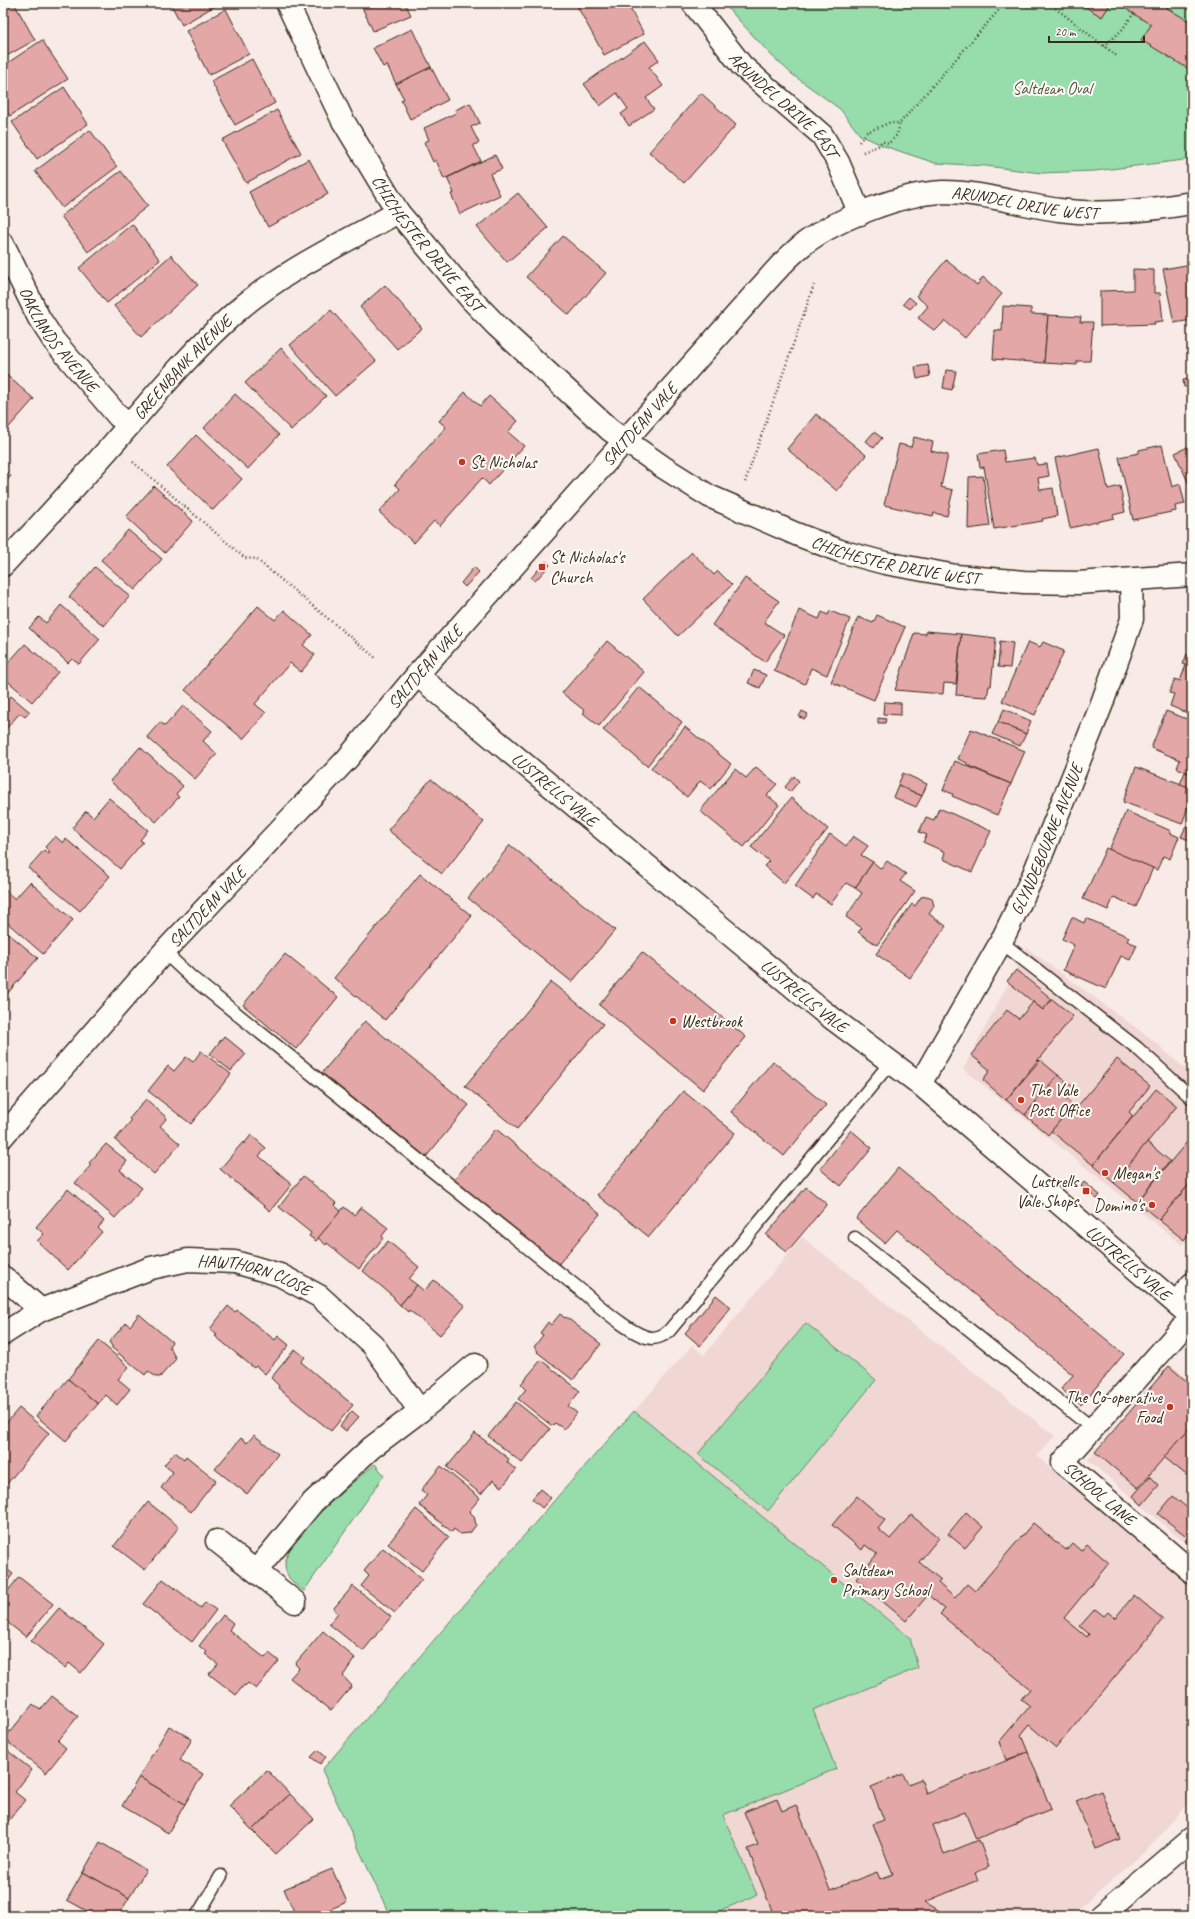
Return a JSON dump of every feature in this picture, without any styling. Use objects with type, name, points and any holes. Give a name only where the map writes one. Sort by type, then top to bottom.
[{"type":"street","name":"CHICHESTER DRIVE EAST","points":[[287,3],[342,119],[398,212],[465,293],[497,326],[610,430],[625,440]]},
{"type":"street","name":"ARUNDEL DRIVE EAST","points":[[693,3],[742,66],[822,135],[838,162],[860,214]]},
{"type":"street","name":"ARUNDEL DRIVE WEST","points":[[860,214],[908,197],[944,192],[988,197],[1070,211],[1123,211],[1192,203]]},
{"type":"street","name":"GREENBANK AVENUE","points":[[3,565],[198,348],[239,309],[307,262],[398,212]]},
{"type":"street","name":"SALTDEAN VALE","points":[[3,1136],[164,952],[347,759],[417,675],[783,262],[806,243],[830,228],[860,214]]},
{"type":"street","name":"OAKLANDS AVENUE","points":[[3,244],[39,318],[54,341],[118,416],[129,425]]},
{"type":"street","name":"CHICHESTER DRIVE WEST","points":[[625,440],[663,467],[709,496],[811,540],[840,551],[885,563],[956,576],[1024,582],[1078,583],[1192,575]]},
{"type":"street","name":"GLYNDEBOURNE AVENUE","points":[[920,1084],[1001,942],[1033,876],[1101,706],[1132,619],[1131,580]]},
{"type":"street","name":"LUSTRELLS VALE","points":[[417,675],[821,1010],[920,1084],[1187,1312]]},
{"type":"street","name":"HAWTHORN CLOSE","points":[[3,1334],[41,1310],[139,1271],[163,1264],[188,1260],[235,1262],[262,1268],[298,1283],[319,1296],[373,1345],[420,1411]]},
{"type":"street","points":[[3,1277],[41,1310]]},
{"type":"street","name":"SCHOOL LANE","points":[[1192,1284],[1187,1312],[1092,1428],[1062,1462],[1192,1572]]},
{"type":"street","points":[[256,1571],[313,1502],[379,1440],[420,1411],[475,1365]]},
{"type":"street","points":[[217,1541],[295,1602]]},
{"type":"street","points":[[1101,1916],[1192,1839]]},
{"type":"lane","points":[[1001,942],[1137,1048],[1192,1098]]},
{"type":"lane","points":[[164,952],[191,977],[578,1288],[633,1332],[644,1337],[654,1338],[662,1336],[670,1331],[891,1062]]},
{"type":"lane","points":[[855,1238],[1092,1428]]},
{"type":"lane","points":[[197,1916],[221,1876]]},
{"type":"path","points":[[860,153],[878,146],[882,141],[888,144],[897,134],[900,123],[1005,3]]},
{"type":"path","points":[[1049,3],[1118,58]]},
{"type":"path","points":[[1104,46],[1121,30],[1134,14]]},
{"type":"path","points":[[858,144],[866,132],[889,123],[900,123]]},
{"type":"path","points":[[744,485],[814,285]]},
{"type":"path","points":[[113,444],[245,558],[256,560],[377,659]]},
{"type":"shaded area","points":[[1027,948],[1154,1041],[1192,1075],[1192,1234],[1182,1245],[963,1069]]},
{"type":"shaded area","name":"Saltdean Primary School","points":[[802,1237],[1055,1436],[1037,1456],[1192,1589],[1192,1799],[1148,1849],[1071,1916],[390,1916],[322,1770],[692,1345],[704,1355]]},
{"type":"shaded area","points":[[1171,1365],[1192,1382],[1192,1549],[1088,1460]]},
{"type":"green space","name":"Saltdean Oval","points":[[723,3],[1192,3],[1192,159],[1095,171],[1041,173],[986,166],[935,163],[884,146],[860,135],[840,109],[793,75],[771,55]]},
{"type":"green space","points":[[806,1323],[876,1380],[768,1511],[698,1454]]},
{"type":"green space","points":[[634,1411],[910,1638],[918,1668],[813,1710],[836,1769],[723,1815],[757,1895],[707,1916],[390,1916],[322,1770],[559,1495]]},
{"type":"green space","points":[[375,1464],[384,1475],[304,1591],[294,1583],[285,1569],[288,1554],[296,1540],[322,1511],[337,1496]]},
{"type":"building","points":[[14,3],[35,40],[3,58],[3,4]]},
{"type":"building","points":[[170,3],[220,3],[182,25]]},
{"type":"building","points":[[360,3],[405,3],[411,15],[373,31]]},
{"type":"building","points":[[582,3],[627,3],[644,34],[604,55],[577,6]]},
{"type":"building","points":[[1079,3],[1111,3],[1102,17]]},
{"type":"building","points":[[1117,3],[1170,3],[1167,8],[1192,23],[1192,71],[1141,40],[1151,25]]},
{"type":"building","points":[[226,9],[249,54],[209,75],[186,31]]},
{"type":"building","points":[[412,29],[431,67],[396,84],[387,65],[383,67],[373,48]]},
{"type":"building","points":[[42,40],[68,79],[10,116],[3,106],[3,66]]},
{"type":"building","points":[[645,41],[659,60],[649,67],[663,86],[646,98],[654,109],[629,126],[621,114],[628,109],[617,93],[600,106],[584,84]]},
{"type":"building","points":[[252,59],[275,103],[235,125],[211,81]]},
{"type":"building","points":[[431,67],[448,100],[410,119],[401,100],[404,99],[396,84]]},
{"type":"building","points":[[64,87],[88,124],[37,159],[12,122]]},
{"type":"building","points":[[701,93],[736,125],[684,183],[649,152]]},
{"type":"building","points":[[470,103],[480,123],[471,127],[479,143],[473,145],[481,161],[444,179],[436,160],[433,162],[424,142],[429,140],[424,128],[456,113],[455,110]]},
{"type":"building","points":[[277,110],[301,153],[246,183],[222,140]]},
{"type":"building","points":[[90,130],[117,167],[62,208],[35,171]]},
{"type":"building","points":[[495,155],[502,169],[490,174],[500,195],[460,214],[451,194],[454,193],[447,178]]},
{"type":"building","points":[[309,159],[328,194],[268,227],[249,192]]},
{"type":"building","points":[[121,171],[148,206],[88,252],[61,216]]},
{"type":"building","points":[[518,193],[548,228],[507,262],[477,227]]},
{"type":"building","points":[[132,224],[160,260],[107,303],[79,268]]},
{"type":"building","points":[[563,236],[606,273],[569,315],[526,277]]},
{"type":"building","points":[[171,255],[198,285],[141,337],[114,306]]},
{"type":"building","points":[[946,260],[977,285],[983,277],[1002,294],[965,338],[945,321],[935,331],[918,318],[928,306],[916,296]]},
{"type":"building","points":[[1192,264],[1192,320],[1174,323],[1163,269]]},
{"type":"building","points":[[1133,269],[1154,270],[1154,293],[1160,293],[1163,321],[1154,322],[1155,324],[1100,326],[1100,291],[1133,290]]},
{"type":"building","points":[[385,285],[422,328],[397,349],[360,307]]},
{"type":"building","points":[[909,297],[916,303],[910,309],[903,304]]},
{"type":"building","points":[[1003,306],[1031,308],[1031,314],[1048,315],[1044,363],[993,359],[995,330],[1002,331]]},
{"type":"building","points":[[331,310],[376,361],[335,396],[290,345]]},
{"type":"building","points":[[1048,315],[1081,317],[1080,322],[1093,322],[1090,361],[1077,361],[1077,365],[1044,363]]},
{"type":"building","points":[[281,348],[326,396],[291,430],[245,383]]},
{"type":"building","points":[[928,365],[930,376],[917,379],[915,367]]},
{"type":"building","points":[[946,370],[956,371],[952,390],[943,388]]},
{"type":"building","points":[[3,372],[34,399],[3,434]]},
{"type":"building","points":[[1191,379],[1192,386],[1184,387],[1183,380]]},
{"type":"building","name":"St Nicholas","points":[[465,392],[480,406],[489,396],[518,421],[508,432],[524,446],[489,485],[482,478],[440,526],[434,521],[414,543],[379,512],[400,489],[395,484],[446,427],[439,421]]},
{"type":"building","points":[[235,394],[279,435],[248,469],[204,428]]},
{"type":"building","points":[[816,414],[866,455],[837,491],[787,449]]},
{"type":"building","points":[[874,432],[882,438],[874,448],[866,441]]},
{"type":"building","points":[[196,435],[242,479],[213,510],[167,467]]},
{"type":"building","points":[[914,437],[933,442],[931,451],[948,455],[941,487],[953,490],[947,516],[934,513],[933,516],[884,505],[899,444],[911,447]]},
{"type":"building","points":[[1162,445],[1172,487],[1180,484],[1185,504],[1175,506],[1176,511],[1133,520],[1119,457],[1139,453],[1139,450]]},
{"type":"building","points":[[1192,445],[1192,491],[1175,453]]},
{"type":"building","points":[[1099,448],[1108,489],[1120,486],[1125,512],[1113,515],[1114,518],[1070,528],[1055,458]]},
{"type":"building","points":[[1003,450],[1005,462],[1035,458],[1037,465],[1047,464],[1049,476],[1038,478],[1040,490],[1053,488],[1057,516],[1042,519],[1043,521],[994,529],[984,467],[980,468],[978,454]]},
{"type":"building","points":[[3,469],[11,476],[3,485]]},
{"type":"building","points":[[983,476],[990,526],[968,529],[969,477]]},
{"type":"building","points":[[154,486],[193,521],[165,553],[126,517]]},
{"type":"building","points":[[128,530],[162,559],[135,590],[101,560]]},
{"type":"building","points":[[692,552],[714,575],[718,571],[732,585],[678,636],[643,599]]},
{"type":"building","points":[[546,561],[550,565],[535,581],[531,578]]},
{"type":"building","points":[[95,567],[130,596],[104,626],[69,597]]},
{"type":"building","points":[[474,567],[479,572],[465,587],[461,583]]},
{"type":"building","points":[[745,578],[779,601],[764,622],[784,635],[765,662],[712,625]]},
{"type":"building","points":[[61,605],[100,639],[79,664],[72,659],[68,663],[29,628],[39,617],[46,623]]},
{"type":"building","points":[[258,606],[275,620],[284,610],[312,635],[303,645],[315,655],[301,672],[290,663],[255,704],[266,713],[243,739],[185,690]]},
{"type":"building","points":[[799,610],[819,619],[822,612],[828,615],[830,611],[850,619],[827,675],[811,668],[805,684],[774,671]]},
{"type":"building","points":[[877,615],[905,627],[874,700],[831,682],[858,617],[873,623]]},
{"type":"building","points":[[926,631],[961,634],[956,684],[944,683],[943,694],[895,690],[914,633],[926,634]]},
{"type":"building","points":[[961,634],[996,638],[991,686],[989,686],[987,697],[956,695]]},
{"type":"building","points":[[607,641],[644,672],[599,726],[583,713],[585,711],[562,693]]},
{"type":"building","points":[[1000,641],[1013,643],[1010,668],[998,667]]},
{"type":"building","points":[[1028,642],[1040,647],[1043,642],[1064,651],[1035,715],[1002,701]]},
{"type":"building","points":[[25,644],[58,672],[32,702],[3,677],[3,659],[8,663]]},
{"type":"building","points":[[1187,654],[1192,656],[1192,715],[1170,706],[1174,694],[1169,693],[1175,679],[1180,681],[1186,665],[1183,664]]},
{"type":"building","points":[[754,670],[766,675],[760,688],[748,683]]},
{"type":"building","points":[[639,687],[682,722],[647,766],[603,730]]},
{"type":"building","points":[[3,693],[9,698],[11,696],[30,712],[25,717],[20,713],[3,732]]},
{"type":"building","points":[[884,702],[901,703],[901,715],[883,714]]},
{"type":"building","points":[[183,706],[212,731],[203,741],[217,754],[195,779],[147,737],[160,722],[165,726]]},
{"type":"building","points":[[1004,709],[1031,721],[1026,734],[998,722]]},
{"type":"building","points":[[802,711],[808,714],[805,719],[799,717]]},
{"type":"building","points":[[1166,711],[1192,721],[1192,774],[1177,768],[1180,760],[1151,748]]},
{"type":"building","points":[[878,718],[886,719],[885,723],[878,723]]},
{"type":"building","points":[[998,722],[1026,734],[1020,746],[992,734]]},
{"type":"building","points":[[685,727],[731,764],[711,789],[700,781],[687,797],[651,768]]},
{"type":"building","points":[[971,729],[1025,751],[1011,784],[967,765],[967,763],[958,759]]},
{"type":"building","points":[[140,747],[183,786],[176,794],[179,797],[156,822],[110,781]]},
{"type":"building","points":[[955,761],[1011,784],[997,815],[952,796],[953,794],[943,790]]},
{"type":"building","points":[[756,767],[777,784],[767,795],[779,805],[744,847],[700,811],[735,769],[746,778]]},
{"type":"building","points":[[1136,767],[1192,788],[1192,796],[1182,824],[1123,802]]},
{"type":"building","points":[[1185,772],[1192,774],[1192,788],[1180,784]]},
{"type":"building","points":[[903,773],[927,784],[922,796],[898,785]]},
{"type":"building","points":[[794,776],[799,781],[790,792],[785,787]]},
{"type":"building","points":[[431,779],[484,822],[442,874],[388,830]]},
{"type":"building","points":[[898,785],[922,796],[916,807],[893,797]]},
{"type":"building","points":[[109,798],[148,830],[140,840],[143,842],[120,869],[72,828],[86,811],[93,817]]},
{"type":"building","points":[[791,798],[828,829],[784,883],[764,866],[769,861],[751,847]]},
{"type":"building","points":[[939,808],[991,831],[972,872],[943,859],[945,852],[923,842],[927,835],[919,832],[926,817],[934,820]]},
{"type":"building","points":[[1126,811],[1171,831],[1170,833],[1179,837],[1170,859],[1163,856],[1157,870],[1109,850]]},
{"type":"building","points":[[1186,826],[1192,829],[1192,841],[1181,837]]},
{"type":"building","points":[[830,834],[846,846],[853,836],[868,846],[861,855],[873,862],[855,888],[846,883],[831,904],[816,894],[813,899],[795,886]]},
{"type":"building","points":[[55,836],[63,843],[66,839],[110,876],[80,911],[28,868],[44,850],[49,854],[50,852],[45,847]]},
{"type":"building","points":[[510,845],[615,930],[572,982],[468,898]]},
{"type":"building","points":[[1106,848],[1153,868],[1136,907],[1114,897],[1108,910],[1083,899]]},
{"type":"building","points":[[887,861],[906,874],[900,881],[915,891],[877,945],[858,932],[862,928],[846,917],[862,893],[855,888],[873,862],[881,869]]},
{"type":"building","points":[[420,874],[472,916],[385,1020],[334,978]]},
{"type":"building","points":[[30,882],[73,920],[43,954],[3,919],[3,892],[5,890],[15,899]]},
{"type":"building","points":[[927,896],[932,898],[934,906],[929,914],[946,926],[910,978],[876,954],[912,904],[915,906],[921,897]]},
{"type":"building","points":[[1072,917],[1084,923],[1086,918],[1129,937],[1127,941],[1137,945],[1130,960],[1121,956],[1106,989],[1063,970],[1074,945],[1062,939]]},
{"type":"building","points":[[3,929],[38,958],[7,994],[3,991]]},
{"type":"building","name":"Westbrook","points":[[642,952],[746,1037],[703,1090],[599,1005]]},
{"type":"building","points":[[285,954],[338,997],[296,1049],[243,1005]]},
{"type":"building","points":[[1016,970],[1052,999],[1043,1010],[1007,981]]},
{"type":"building","points":[[551,982],[603,1024],[517,1129],[465,1086]]},
{"type":"building","points":[[1052,999],[1073,1016],[1006,1100],[983,1080],[990,1070],[971,1055],[1007,1010],[1019,1019],[1033,1002],[1043,1010]]},
{"type":"building","points":[[365,1021],[469,1105],[426,1157],[322,1073]]},
{"type":"building","points":[[224,1036],[246,1054],[231,1071],[210,1054]]},
{"type":"building","points":[[201,1051],[231,1074],[191,1124],[148,1091],[168,1066],[174,1071],[186,1057],[193,1062]]},
{"type":"building","points":[[1117,1059],[1150,1086],[1129,1112],[1133,1116],[1093,1165],[1051,1131],[1073,1105],[1076,1108]]},
{"type":"building","points":[[1040,1060],[1058,1075],[1025,1115],[1006,1100]]},
{"type":"building","name":"Westbrook","points":[[773,1061],[826,1105],[784,1156],[731,1112]]},
{"type":"building","points":[[1058,1075],[1076,1089],[1067,1100],[1073,1105],[1048,1135],[1025,1115]]},
{"type":"building","points":[[1156,1089],[1177,1106],[1114,1183],[1093,1165]]},
{"type":"building","points":[[683,1091],[735,1133],[649,1237],[597,1195]]},
{"type":"building","points":[[146,1099],[167,1118],[160,1126],[180,1144],[154,1174],[115,1140],[131,1121],[129,1119]]},
{"type":"building","points":[[496,1129],[600,1214],[557,1266],[453,1181]]},
{"type":"building","points":[[851,1130],[872,1148],[841,1186],[820,1169]]},
{"type":"building","points":[[251,1135],[266,1148],[259,1156],[292,1184],[270,1211],[220,1169]]},
{"type":"building","points":[[1192,1136],[1192,1181],[1159,1220],[1137,1202]]},
{"type":"building","points":[[1147,1142],[1170,1161],[1137,1202],[1114,1183]]},
{"type":"building","points":[[106,1144],[127,1161],[120,1170],[142,1188],[115,1218],[75,1183],[91,1165],[89,1163]]},
{"type":"building","points":[[898,1168],[1124,1354],[1081,1405],[1061,1389],[1073,1375],[897,1230],[885,1243],[856,1219]]},
{"type":"building","points":[[303,1176],[336,1203],[334,1205],[341,1211],[316,1241],[309,1236],[311,1233],[279,1207]]},
{"type":"building","points":[[1192,1181],[1192,1230],[1184,1240],[1159,1220]]},
{"type":"building","points":[[1084,1182],[1100,1195],[1097,1199],[1081,1186]]},
{"type":"building","points":[[806,1187],[827,1204],[787,1252],[766,1235]]},
{"type":"building","points":[[68,1189],[104,1221],[98,1228],[102,1232],[68,1270],[37,1241],[44,1234],[36,1227]]},
{"type":"building","points":[[344,1207],[354,1215],[361,1207],[388,1228],[382,1236],[383,1238],[359,1269],[327,1243],[326,1245],[318,1238]]},
{"type":"building","points":[[388,1241],[419,1267],[409,1279],[417,1285],[400,1305],[394,1297],[363,1271]]},
{"type":"building","points":[[434,1280],[465,1306],[440,1335],[409,1310],[408,1312],[400,1305],[417,1285],[424,1291]]},
{"type":"building","points":[[716,1295],[731,1307],[700,1346],[685,1333]]},
{"type":"building","points":[[228,1306],[235,1312],[237,1310],[275,1340],[278,1336],[289,1345],[265,1374],[256,1366],[254,1368],[215,1336],[217,1335],[210,1329]]},
{"type":"building","points":[[139,1314],[172,1342],[169,1346],[176,1359],[160,1377],[156,1377],[148,1371],[145,1375],[112,1348],[109,1342],[126,1323],[130,1326]]},
{"type":"building","points":[[560,1314],[601,1344],[573,1380],[537,1352],[538,1351],[534,1347],[543,1335],[540,1333],[548,1322],[551,1325]]},
{"type":"building","points":[[99,1341],[129,1367],[118,1379],[130,1389],[117,1405],[106,1395],[98,1404],[68,1379]]},
{"type":"building","points":[[295,1349],[305,1357],[301,1362],[353,1405],[331,1431],[278,1388],[279,1386],[271,1378]]},
{"type":"building","points":[[541,1360],[580,1391],[568,1406],[577,1413],[564,1429],[555,1423],[552,1426],[518,1399],[526,1389],[521,1384]]},
{"type":"building","points":[[1169,1366],[1192,1386],[1192,1425],[1138,1488],[1095,1452]]},
{"type":"building","points":[[68,1379],[98,1404],[66,1441],[36,1416]]},
{"type":"building","points":[[516,1402],[550,1429],[522,1463],[488,1436]]},
{"type":"building","points":[[19,1408],[49,1433],[6,1485],[3,1482],[3,1427]]},
{"type":"building","points":[[352,1411],[359,1417],[346,1431],[340,1426]]},
{"type":"building","points":[[1192,1425],[1192,1475],[1190,1478],[1164,1457]]},
{"type":"building","points":[[475,1433],[509,1459],[507,1462],[516,1470],[502,1487],[493,1480],[481,1494],[447,1467]]},
{"type":"building","points":[[254,1435],[278,1454],[247,1494],[215,1469],[241,1438],[247,1443]]},
{"type":"building","points":[[175,1452],[184,1459],[186,1456],[216,1480],[191,1512],[161,1488],[173,1472],[164,1465]]},
{"type":"building","points":[[441,1466],[480,1498],[469,1511],[474,1516],[476,1525],[470,1533],[460,1534],[454,1529],[452,1532],[419,1505],[427,1495],[421,1490]]},
{"type":"building","points":[[1150,1476],[1159,1485],[1142,1505],[1133,1496]]},
{"type":"building","points":[[540,1489],[551,1498],[542,1508],[532,1499]]},
{"type":"building","points":[[857,1496],[885,1520],[878,1529],[890,1539],[911,1515],[939,1538],[919,1562],[941,1580],[938,1583],[955,1598],[967,1584],[975,1591],[1033,1523],[1066,1550],[1072,1543],[1081,1551],[1087,1544],[1109,1563],[1064,1618],[1087,1637],[1089,1634],[1080,1626],[1095,1609],[1104,1616],[1108,1612],[1115,1618],[1134,1595],[1163,1619],[1056,1748],[1029,1725],[1021,1735],[1028,1752],[1006,1760],[999,1742],[1030,1706],[1021,1699],[1030,1689],[940,1614],[945,1609],[928,1595],[906,1621],[856,1579],[877,1554],[865,1545],[862,1550],[832,1525]]},
{"type":"building","points":[[1173,1496],[1192,1512],[1192,1527],[1185,1535],[1158,1514]]},
{"type":"building","points":[[148,1502],[179,1527],[145,1570],[114,1546]]},
{"type":"building","points":[[416,1509],[449,1537],[422,1571],[388,1544]]},
{"type":"building","points":[[966,1512],[983,1527],[965,1548],[948,1534]]},
{"type":"building","points":[[1192,1532],[1192,1547],[1185,1541]]},
{"type":"building","points":[[383,1548],[422,1579],[395,1613],[361,1586],[369,1576],[364,1571]]},
{"type":"building","points":[[3,1566],[13,1574],[3,1587]]},
{"type":"building","points":[[19,1577],[53,1604],[26,1637],[3,1619],[3,1597]]},
{"type":"building","points":[[163,1579],[201,1608],[205,1602],[216,1610],[192,1642],[143,1604]]},
{"type":"building","points":[[353,1586],[391,1617],[363,1651],[329,1624],[338,1613],[333,1609]]},
{"type":"building","points":[[59,1608],[104,1644],[81,1673],[69,1663],[65,1668],[31,1641]]},
{"type":"building","points":[[223,1615],[233,1623],[229,1630],[265,1658],[269,1653],[279,1661],[256,1689],[248,1683],[245,1686],[244,1685],[236,1695],[209,1674],[218,1664],[205,1654],[207,1652],[199,1646]]},
{"type":"building","points":[[323,1631],[355,1658],[343,1676],[352,1686],[331,1711],[290,1678],[299,1668],[295,1664]]},
{"type":"building","points":[[52,1696],[78,1716],[58,1741],[66,1748],[46,1773],[4,1739],[33,1704],[40,1710]]},
{"type":"building","points":[[169,1726],[192,1739],[180,1760],[203,1774],[185,1804],[139,1777]]},
{"type":"building","points":[[3,1747],[32,1770],[15,1792],[25,1800],[5,1825],[3,1824]]},
{"type":"building","points":[[318,1750],[326,1757],[320,1764],[311,1757]]},
{"type":"building","points":[[1028,1752],[1051,1809],[976,1839],[965,1812],[933,1825],[944,1854],[979,1840],[989,1867],[975,1873],[978,1880],[925,1902],[948,1916],[774,1916],[748,1849],[758,1845],[744,1812],[777,1799],[782,1811],[796,1805],[830,1890],[877,1872],[880,1879],[893,1874],[873,1824],[884,1820],[871,1787],[903,1774],[908,1784],[921,1779],[926,1793]]},
{"type":"building","points":[[267,1770],[290,1794],[252,1830],[229,1806]]},
{"type":"building","points":[[139,1777],[185,1804],[168,1833],[122,1806]]},
{"type":"building","points":[[1101,1791],[1120,1839],[1095,1849],[1076,1801]]},
{"type":"building","points":[[290,1794],[314,1819],[276,1854],[252,1830]]},
{"type":"building","points":[[100,1842],[146,1870],[129,1898],[83,1872]]},
{"type":"building","points":[[332,1869],[347,1902],[314,1916],[296,1916],[284,1889]]},
{"type":"building","points":[[83,1872],[129,1898],[118,1916],[96,1916],[67,1900]]},
{"type":"place","name":"St Nicholas","points":[[462,462]]},
{"type":"place","name":"St Nicholas's Church","points":[[542,567]]},
{"type":"place","name":"Westbrook","points":[[673,1021]]},
{"type":"place","name":"The Vale Post Office","points":[[1021,1100]]},
{"type":"place","name":"Megan's","points":[[1105,1173]]},
{"type":"place","name":"Lustrells Vale Shops","points":[[1086,1191]]},
{"type":"place","name":"Domino's","points":[[1152,1205]]},
{"type":"place","name":"The Co-operative Food","points":[[1170,1407]]},
{"type":"place","name":"Saltdean Primary School","points":[[834,1580]]}]
